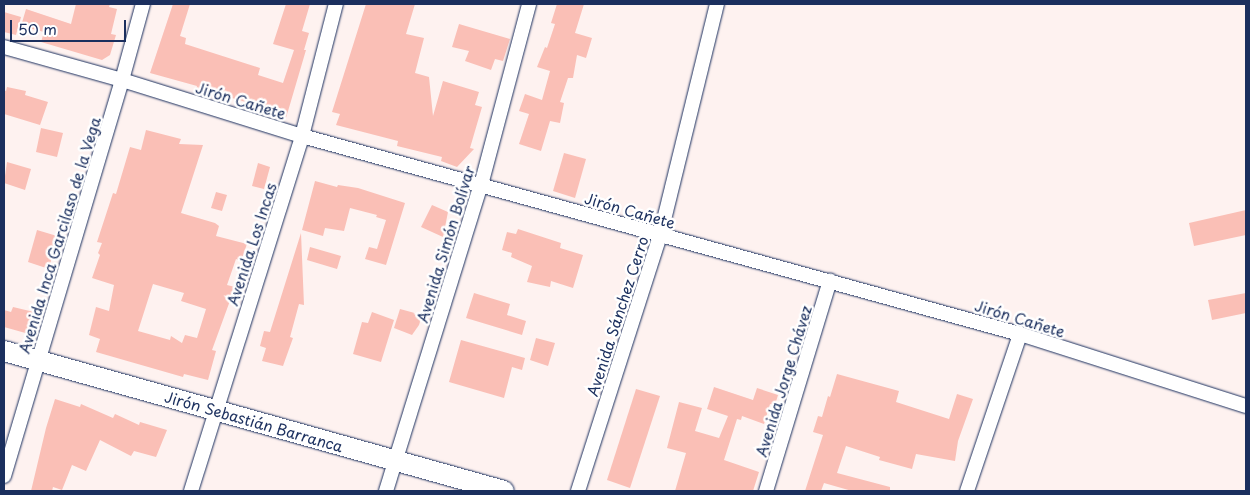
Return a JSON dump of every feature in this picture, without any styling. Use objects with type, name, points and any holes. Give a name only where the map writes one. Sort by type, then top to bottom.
[{"type":"street","name":"Avenida Inca Garcilaso de la Vega","points":[[4,476],[143,4]]},
{"type":"street","name":"Avenida Los Incas","points":[[191,491],[302,136],[336,4]]},
{"type":"street","name":"Avenida Simón Bolívar","points":[[386,491],[481,185],[529,4]]},
{"type":"street","name":"Avenida Sánchez Cerro","points":[[578,491],[660,236],[717,4]]},
{"type":"street","name":"Jirón Cañete","points":[[4,47],[122,80],[302,136],[1020,334],[1246,406]]},
{"type":"street","name":"Avenida Jorge Chávez","points":[[766,491],[830,281]]},
{"type":"street","points":[[967,491],[1020,334]]},
{"type":"street","name":"Jirón Sebastián Barranca","points":[[4,351],[504,491]]},
{"type":"building","points":[[76,4],[110,4],[109,7],[117,9],[111,34],[116,35],[110,55],[102,60],[41,42],[44,32],[21,26],[26,9],[71,24]]},
{"type":"building","points":[[173,4],[190,4],[180,36],[186,38],[185,44],[260,68],[258,75],[283,83],[294,50],[273,44],[286,4],[310,4],[302,31],[309,33],[304,50],[306,50],[286,118],[262,110],[263,107],[218,94],[216,99],[195,93],[197,86],[150,73]]},
{"type":"building","points":[[366,4],[415,4],[406,34],[424,38],[415,73],[429,77],[433,116],[443,81],[479,92],[475,105],[482,107],[470,148],[474,149],[457,167],[441,161],[442,157],[397,146],[398,141],[336,125],[340,114],[332,112]]},
{"type":"building","points":[[557,4],[584,4],[575,33],[592,38],[586,58],[577,55],[573,78],[568,78],[560,102],[564,103],[560,123],[550,121],[541,151],[519,144],[529,114],[519,111],[525,94],[542,100],[550,71],[537,67],[545,47],[547,48],[555,24],[551,23]]},
{"type":"building","points":[[4,12],[21,17],[16,35],[4,32]]},
{"type":"building","points":[[459,24],[510,39],[503,61],[495,59],[491,70],[465,61],[469,51],[452,47]]},
{"type":"building","points":[[7,87],[26,91],[25,95],[48,102],[40,125],[4,114],[4,90],[6,91]]},
{"type":"building","points":[[41,128],[63,133],[57,157],[36,152]]},
{"type":"building","points":[[146,130],[181,139],[179,144],[203,145],[181,213],[215,223],[219,226],[216,236],[247,244],[241,261],[236,259],[227,285],[235,287],[212,350],[216,351],[208,380],[184,374],[183,377],[96,352],[100,339],[89,335],[96,307],[109,311],[114,285],[92,278],[102,243],[97,242],[113,193],[116,194],[130,147],[141,150]],"holes":[[[153,284],[184,293],[181,301],[206,309],[197,338],[185,335],[182,343],[171,336],[170,340],[138,331]]]},
{"type":"building","points":[[564,153],[586,159],[575,198],[553,191]]},
{"type":"building","points":[[7,162],[31,169],[25,190],[4,183]]},
{"type":"building","points":[[258,163],[270,167],[264,189],[252,186]]},
{"type":"building","points":[[315,181],[337,187],[338,185],[358,188],[405,203],[386,265],[365,259],[369,247],[377,249],[386,220],[376,217],[377,215],[350,208],[344,231],[325,228],[323,236],[302,230]]},
{"type":"building","points":[[216,192],[227,195],[222,211],[211,208]]},
{"type":"building","points":[[432,205],[448,212],[443,237],[421,227]]},
{"type":"building","points":[[1246,210],[1246,235],[1194,246],[1189,223]]},
{"type":"building","points":[[518,229],[561,243],[560,248],[583,255],[573,288],[551,281],[550,287],[527,282],[532,266],[511,257],[512,253],[502,250],[507,232],[516,234]]},
{"type":"building","points":[[37,230],[57,236],[49,269],[28,262]]},
{"type":"building","points":[[301,233],[304,305],[299,304],[290,337],[293,338],[283,366],[262,361],[266,348],[260,346],[264,331],[270,332]]},
{"type":"building","points":[[310,247],[341,256],[337,269],[307,260]]},
{"type":"building","points":[[474,293],[510,304],[507,315],[526,321],[522,335],[466,318]]},
{"type":"building","points":[[1246,293],[1246,313],[1212,320],[1208,300]]},
{"type":"building","points":[[13,307],[34,312],[29,334],[4,327],[4,310],[11,312]]},
{"type":"building","points":[[400,309],[422,315],[419,325],[412,335],[394,328]]},
{"type":"building","points":[[372,312],[394,320],[381,362],[353,354],[362,322],[368,323]]},
{"type":"building","points":[[536,338],[555,343],[548,366],[530,360]]},
{"type":"building","points":[[461,340],[525,358],[522,370],[512,367],[504,398],[449,382]]},
{"type":"building","points":[[837,374],[899,391],[896,402],[949,419],[957,394],[973,399],[958,441],[955,461],[916,454],[912,469],[879,460],[880,457],[846,446],[837,473],[890,487],[890,491],[852,491],[824,483],[821,491],[805,491],[823,435],[813,432],[818,416],[822,417]]},
{"type":"building","points":[[714,387],[753,400],[757,388],[778,395],[775,405],[770,404],[764,424],[742,416],[741,420],[737,419],[724,460],[759,472],[753,491],[675,491],[686,453],[667,448],[679,402],[702,408],[695,431],[719,438],[728,416],[707,409]]},
{"type":"building","points":[[636,389],[660,396],[630,488],[607,480]]},
{"type":"building","points":[[55,399],[80,407],[81,404],[113,418],[115,414],[139,425],[140,422],[167,430],[156,457],[134,451],[131,456],[100,440],[86,471],[72,465],[62,490],[53,487],[52,491],[31,491]]}]
